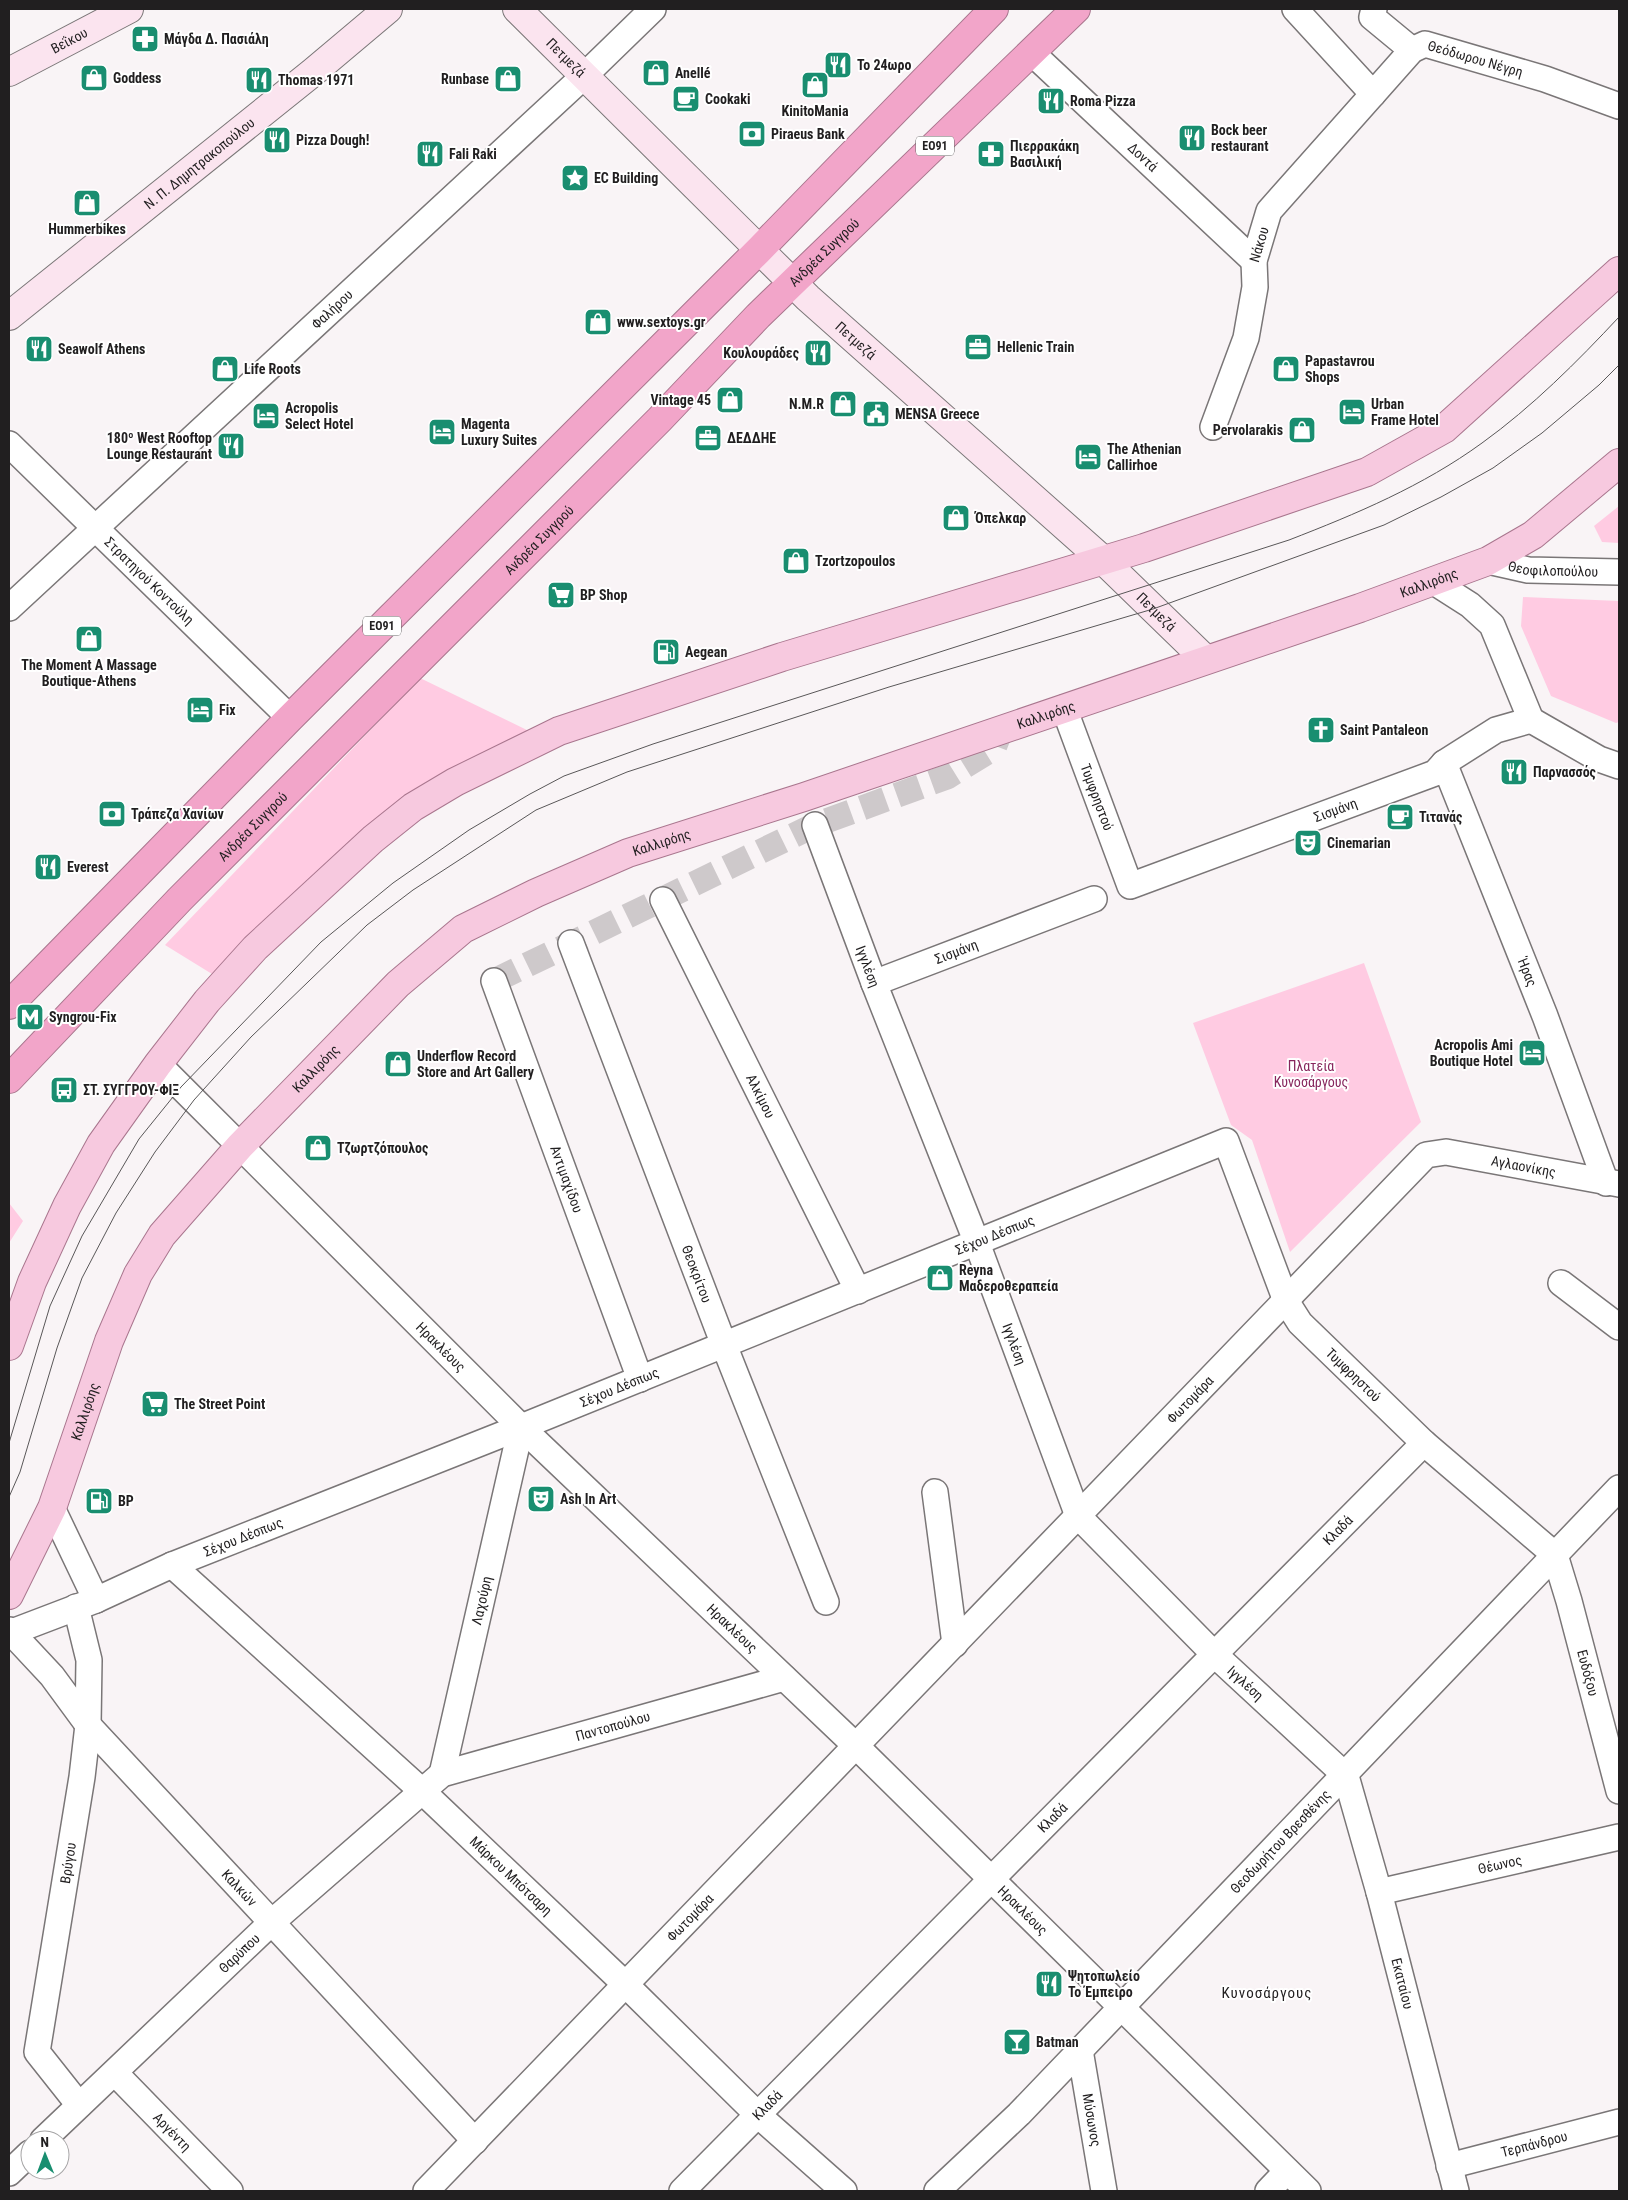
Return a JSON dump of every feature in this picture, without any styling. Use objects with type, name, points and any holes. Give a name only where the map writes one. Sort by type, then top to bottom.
[{"type":"highway","name":"ΕΟ91","points":[[9,1005],[290,718],[758,251],[994,9]]},
{"type":"highway","name":"Ανδρέα Συγγρού","points":[[9,1078],[180,898],[793,283],[1076,9]]},
{"type":"main road","points":[[9,1346],[32,1282],[66,1206],[101,1144],[158,1064],[207,1001],[255,948],[373,839],[413,807],[454,782],[559,731],[782,657],[1103,560],[1367,472],[1444,429],[1619,271]]},
{"type":"main road","name":"Καλλιρόης","points":[[9,1594],[52,1508],[109,1341],[138,1274],[162,1235],[240,1146],[398,984],[463,929],[536,893],[628,853],[804,797],[1434,582],[1488,561],[1533,535],[1619,463]]},
{"type":"street","name":"Βεΐκου","points":[[9,72],[129,9]]},
{"type":"street","name":"Ν. Π. Δημητρακοπούλου","points":[[9,316],[388,9]]},
{"type":"street","name":"Πετμεζά","points":[[517,9],[758,251],[1103,560],[1205,659]]},
{"type":"street","name":"Φαλήρου","points":[[9,608],[94,527],[584,76],[653,9]]},
{"type":"street","points":[[1295,9],[1373,94]]},
{"type":"street","points":[[1374,9],[1372,17],[1412,50]]},
{"type":"street","name":"Θεόδωρου Νέγρη","points":[[1373,94],[1412,50],[1425,44],[1545,79],[1619,106]]},
{"type":"street","name":"Δοντά","points":[[1032,53],[1254,261]]},
{"type":"street","name":"Νάκου","points":[[1213,428],[1246,338],[1255,287],[1254,261],[1269,211],[1373,94]]},
{"type":"street","name":"Στρατηγού Κοντούλη","points":[[9,444],[290,718]]},
{"type":"street","name":"Θεοφιλοπούλου","points":[[1488,561],[1528,570],[1619,572]]},
{"type":"street","points":[[1434,582],[1470,605],[1492,625],[1531,720],[1599,760],[1619,766]]},
{"type":"street","name":"Τυμφρηστού","points":[[1064,708],[1130,886]]},
{"type":"street","name":"Σισμάνη","points":[[1130,886],[1435,773],[1444,763],[1496,730],[1531,720]]},
{"type":"street","name":"Ήρας","points":[[1444,763],[1613,1184]]},
{"type":"street","name":"Ιγγλέση","points":[[815,825],[874,983],[977,1243],[1078,1516],[1214,1654],[1346,1776]]},
{"type":"street","name":"Σισμάνη","points":[[874,983],[1094,899]]},
{"type":"street","name":"Αλκίμου","points":[[663,900],[858,1291]]},
{"type":"street","name":"Θεοκρίτου","points":[[571,943],[724,1345],[826,1602]]},
{"type":"street","name":"Αντιμαχίδου","points":[[494,981],[640,1379]]},
{"type":"street","name":"Ηρακλέους","points":[[158,1064],[521,1428],[856,1746],[1119,2008],[1308,2191]]},
{"type":"street","name":"Τυμφρηστού","points":[[1226,1141],[1286,1301],[1300,1322],[1424,1443],[1555,1555]]},
{"type":"street","name":"Σέχου Δέσπως","points":[[11,1631],[86,1603],[172,1565],[521,1428],[1226,1141]]},
{"type":"street","name":"Αγλαονίκης","points":[[1426,1155],[1446,1152],[1613,1184]]},
{"type":"street","name":"Φωτομάρα","points":[[426,2191],[1426,1155]]},
{"type":"street","points":[[1562,1283],[1619,1326]]},
{"type":"street","name":"Λαχούρη","points":[[442,1774],[521,1428]]},
{"type":"street","name":"Κλαδά","points":[[682,2191],[1424,1443]]},
{"type":"street","name":"Θεοδωρήτου Βρεσθένης","points":[[937,2191],[1019,2114],[1119,2008],[1346,1776],[1619,1488]]},
{"type":"street","points":[[936,1492],[955,1644]]},
{"type":"street","name":"Βρύγου","points":[[52,1508],[86,1603],[89,1660],[88,1725],[82,1777],[37,2052],[79,2105]]},
{"type":"street","name":"Ευδόξου","points":[[1555,1555],[1619,1791]]},
{"type":"street","name":"Μάρκου Μπότσαρη","points":[[172,1565],[423,1792],[626,1984],[758,2115],[844,2191]]},
{"type":"street","name":"Καλκών","points":[[11,1631],[52,1676],[88,1725],[475,2141]]},
{"type":"street","name":"Παντοπούλου","points":[[442,1774],[784,1678]]},
{"type":"street","name":"Θαρύπου","points":[[53,2130],[272,1922],[442,1774]]},
{"type":"street","name":"Εκαταίου","points":[[1346,1776],[1379,1892],[1456,2191]]},
{"type":"street","name":"Θέωνος","points":[[1379,1892],[1619,1836]]},
{"type":"street","name":"Μύσωνος","points":[[1080,2050],[1104,2191]]},
{"type":"street","name":"Αργέντη","points":[[115,2073],[230,2191]]},
{"type":"street","name":"Τερπάνδρου","points":[[1449,2166],[1619,2122]]},
{"type":"street","points":[[9,2173],[20,2163]]},
{"type":"street","points":[[1268,2191],[1287,2171]]},
{"type":"green space","points":[[1619,506],[1619,543],[1602,542],[1594,526]]},
{"type":"green space","points":[[1523,597],[1619,601],[1619,722],[1616,723],[1551,696],[1521,626]]},
{"type":"green space","points":[[420,678],[531,732],[375,827],[212,974],[165,945]]},
{"type":"green space","name":"Πλατεία Κυνοσάργους","points":[[1364,963],[1421,1122],[1290,1252],[1252,1140],[1231,1125],[1193,1023]]},
{"type":"green space","points":[[9,1203],[23,1221],[9,1243]]},
{"type":"tunnel","points":[[494,981],[815,825],[947,777],[994,748],[1001,730]]},
{"type":"tram line","points":[[9,1443],[50,1306],[82,1236],[139,1139],[181,1087],[321,942],[393,883],[469,830],[564,776],[653,744],[1289,540],[1388,498],[1436,473],[1501,429],[1554,383],[1619,317]]},
{"type":"tram line","points":[[9,1497],[20,1472],[57,1348],[82,1278],[116,1213],[155,1152],[194,1100],[251,1037],[367,925],[413,890],[536,810],[627,772],[889,687],[1153,609],[1384,525],[1441,497],[1493,468],[1542,433],[1599,385],[1619,365]]},
{"type":"place","name":"Μάγδα Δ. Πασιάλη","points":[[145,39]]},
{"type":"place","name":"Το 24ωρο","points":[[838,65]]},
{"type":"place","name":"Anellé","points":[[656,73]]},
{"type":"place","name":"Goddess","points":[[94,78]]},
{"type":"place","name":"Runbase","points":[[508,79]]},
{"type":"place","name":"Thomas 1971","points":[[259,80]]},
{"type":"place","name":"KinitoMania","points":[[815,85]]},
{"type":"place","name":"Cookaki","points":[[686,99]]},
{"type":"place","name":"Roma Pizza","points":[[1051,101]]},
{"type":"place","name":"Piraeus Bank","points":[[752,134]]},
{"type":"place","name":"Bock beer restaurant","points":[[1192,138]]},
{"type":"place","name":"Pizza Dough!","points":[[277,140]]},
{"type":"place","name":"Fali Raki","points":[[430,154]]},
{"type":"place","name":"Πιερρακάκη Βασιλική","points":[[991,154]]},
{"type":"place","name":"EC Building","points":[[575,178]]},
{"type":"place","name":"Hummerbikes","points":[[87,203]]},
{"type":"place","name":"www.sextoys.gr","points":[[598,322]]},
{"type":"place","name":"Hellenic Train","points":[[978,347]]},
{"type":"place","name":"Seawolf Athens","points":[[39,349]]},
{"type":"place","name":"Κουλουράδες","points":[[818,353]]},
{"type":"place","name":"Life Roots","points":[[225,369]]},
{"type":"place","name":"Papastavrou Shops","points":[[1286,369]]},
{"type":"place","name":"Vintage 45","points":[[730,400]]},
{"type":"place","name":"N.M.R","points":[[843,404]]},
{"type":"place","name":"Urban Frame Hotel","points":[[1352,412]]},
{"type":"place","name":"MENSA Greece","points":[[876,414]]},
{"type":"place","name":"Acropolis Select Hotel","points":[[266,416]]},
{"type":"place","name":"Pervolarakis","points":[[1302,430]]},
{"type":"place","name":"Magenta Luxury Suites","points":[[442,432]]},
{"type":"place","name":"ΔΕΔΔΗΕ","points":[[708,438]]},
{"type":"place","name":"180º West Rooftop Lounge Restaurant","points":[[231,446]]},
{"type":"place","name":"The Athenian Callirhoe","points":[[1088,457]]},
{"type":"place","name":"Όπελκαρ","points":[[956,518]]},
{"type":"place","name":"Tzortzopoulos","points":[[796,561]]},
{"type":"place","name":"BP Shop","points":[[561,595]]},
{"type":"place","name":"The Moment A Massage Boutique-Athens","points":[[89,639]]},
{"type":"place","name":"Aegean","points":[[666,652]]},
{"type":"place","name":"Fix","points":[[200,710]]},
{"type":"place","name":"Saint Pantaleon","points":[[1321,730]]},
{"type":"place","name":"Παρνασσός","points":[[1514,772]]},
{"type":"place","name":"Τράπεζα Χανίων","points":[[112,814]]},
{"type":"place","name":"Τιτανάς","points":[[1400,817]]},
{"type":"place","name":"Cinemarian","points":[[1308,843]]},
{"type":"place","name":"Everest","points":[[48,867]]},
{"type":"place","name":"Syngrou-Fix","points":[[30,1017]]},
{"type":"place","name":"Acropolis Ami Boutique Hotel","points":[[1532,1053]]},
{"type":"place","name":"Underflow Record Store and Art Gallery","points":[[398,1064]]},
{"type":"place","name":"ΣΤ. ΣΥΓΓΡΟΥ-ΦΙΞ","points":[[64,1090]]},
{"type":"place","name":"Τζωρτζόπουλος","points":[[318,1148]]},
{"type":"place","name":"Reyna Μαδεροθεραπεία","points":[[940,1278]]},
{"type":"place","name":"The Street Point","points":[[155,1404]]},
{"type":"place","name":"Ash In Art","points":[[541,1499]]},
{"type":"place","name":"BP","points":[[99,1501]]},
{"type":"place","name":"Ψητοπωλείο Το Έμπειρο","points":[[1049,1984]]},
{"type":"place","name":"Batman","points":[[1017,2042]]},
{"type":"district","name":"Κυνοσάργους","points":[[1267,1993]]}]
